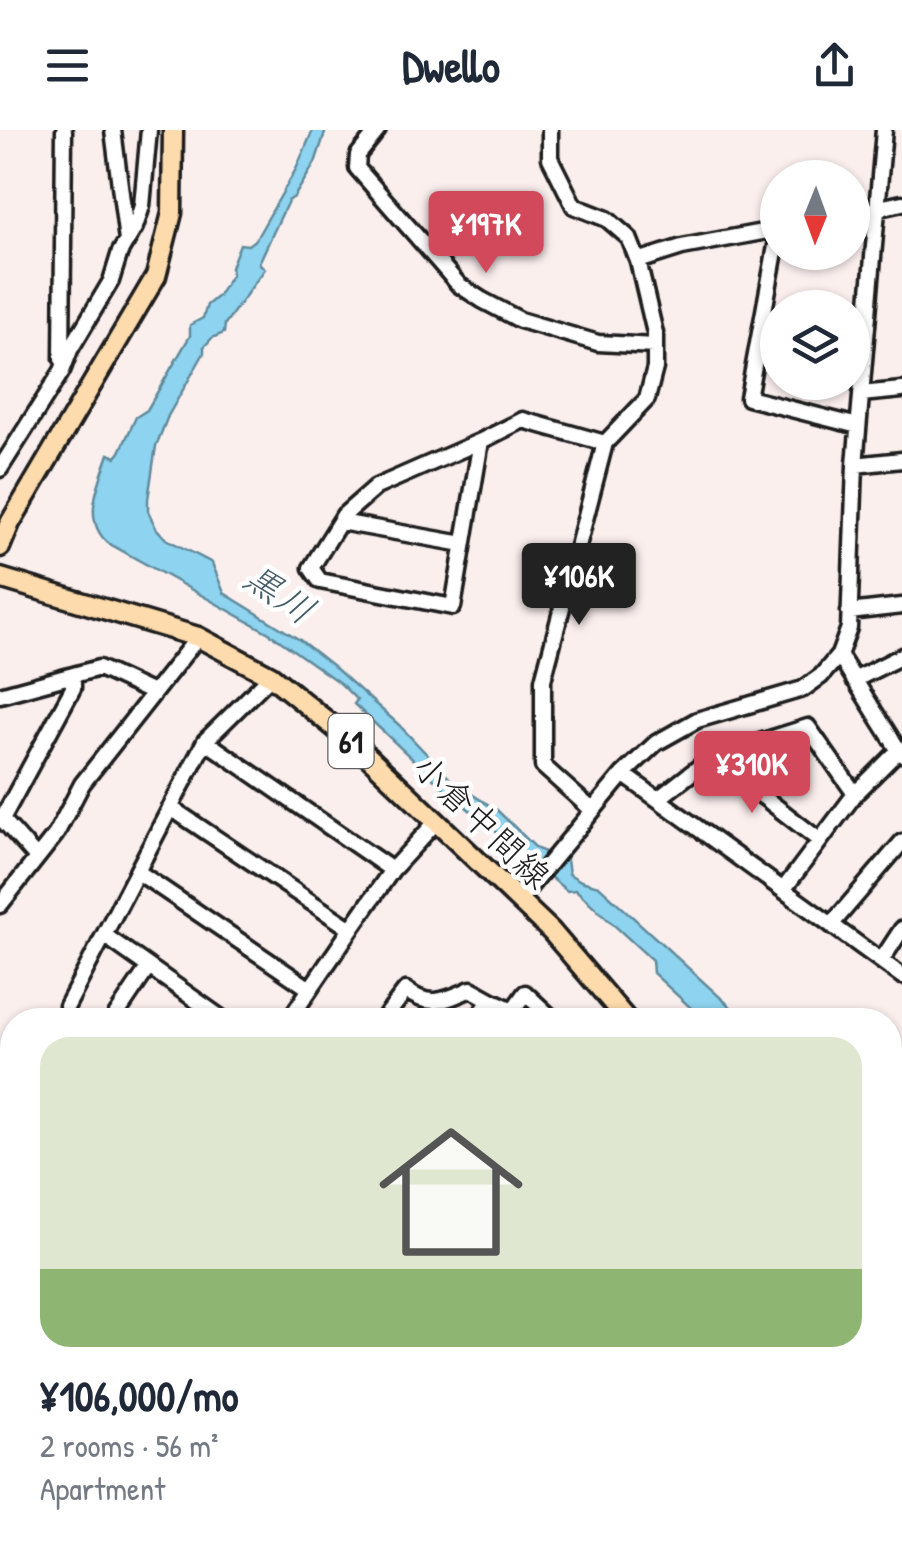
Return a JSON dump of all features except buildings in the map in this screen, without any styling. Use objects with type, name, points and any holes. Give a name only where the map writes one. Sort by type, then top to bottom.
[{"type":"main road","points":[[0,547],[10,523],[156,276],[172,213],[173,130]]},
{"type":"main road","name":"小倉中間線","points":[[0,578],[198,637],[272,676],[356,744],[584,966],[617,1008]]},
{"type":"street","points":[[62,371],[64,130]]},
{"type":"street","points":[[113,130],[127,242]]},
{"type":"street","points":[[0,469],[62,371],[70,350],[111,281],[142,206],[149,130]]},
{"type":"street","points":[[378,130],[358,154],[357,168],[459,285],[520,320],[598,343],[655,346]]},
{"type":"street","points":[[550,130],[550,158],[574,206],[607,219],[628,238],[638,261],[655,346],[648,399],[605,443],[543,680],[543,766],[592,810]]},
{"type":"street","points":[[869,290],[884,130]]},
{"type":"street","points":[[870,210],[902,202]]},
{"type":"street","points":[[638,261],[682,247],[760,235]]},
{"type":"street","points":[[771,270],[748,398],[858,426]]},
{"type":"street","points":[[870,393],[902,390]]},
{"type":"street","points":[[518,900],[623,774],[656,743],[696,720],[803,689],[839,655],[849,628],[860,400]]},
{"type":"street","points":[[480,441],[452,606],[320,581],[311,568],[340,522],[376,486],[523,420],[605,443]]},
{"type":"street","points":[[855,465],[902,460]]},
{"type":"street","points":[[340,522],[463,544]]},
{"type":"street","points":[[850,612],[902,606]]},
{"type":"street","points":[[0,904],[56,834],[82,784],[198,637]]},
{"type":"street","points":[[784,890],[854,794],[900,753],[839,655]]},
{"type":"street","points":[[854,680],[902,656]]},
{"type":"street","points":[[0,696],[99,668],[153,693]]},
{"type":"street","points":[[36,857],[2,819],[74,688],[73,675]]},
{"type":"street","points":[[68,1006],[205,741],[272,676]]},
{"type":"street","points":[[658,799],[712,757],[808,727],[854,794]]},
{"type":"street","points":[[205,741],[392,870]]},
{"type":"street","points":[[712,757],[819,840]]},
{"type":"street","points":[[623,774],[902,976]]},
{"type":"street","points":[[171,808],[351,928]]},
{"type":"street","points":[[297,1008],[392,870],[436,822]]},
{"type":"street","points":[[831,925],[902,842]]},
{"type":"street","points":[[138,872],[310,989]]},
{"type":"street","points":[[882,961],[902,930]]},
{"type":"street","points":[[104,935],[195,1008]]},
{"type":"street","points":[[121,1008],[148,968]]},
{"type":"street","points":[[393,1008],[406,990],[420,1000],[444,1001],[471,989],[509,1008]]},
{"type":"street","points":[[514,1008],[525,993],[541,1008]]},
{"type":"street","points":[[486,1008],[492,1000]]},
{"type":"water","points":[[313,130],[326,130],[315,163],[288,201],[259,263],[265,269],[225,324],[224,333],[204,347],[168,416],[156,446],[148,499],[148,511],[156,528],[166,539],[212,563],[224,593],[300,640],[333,666],[399,725],[454,783],[497,810],[537,849],[567,860],[569,874],[599,886],[732,1008],[691,1008],[653,973],[652,960],[576,890],[567,891],[442,787],[354,704],[357,700],[341,684],[269,633],[108,543],[100,534],[95,523],[95,501],[109,454],[116,457],[120,452],[136,417],[147,410],[190,336],[190,325],[203,318],[207,305],[232,274],[240,244],[248,245],[256,239],[296,169]]},
{"type":"water label","name":"黒川","points":[[280,593]]}]
